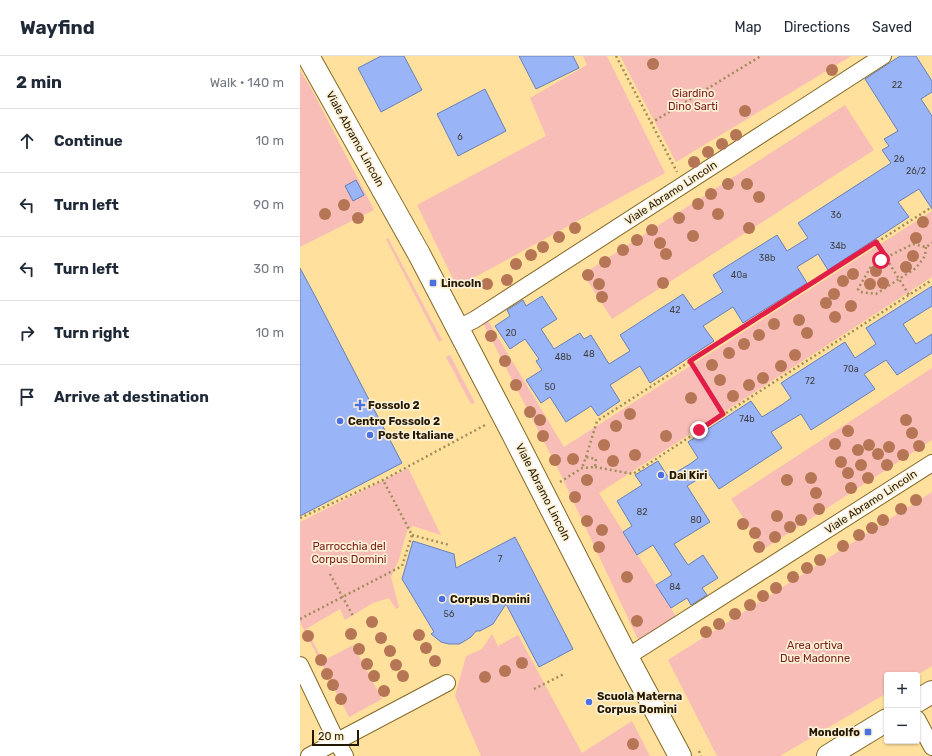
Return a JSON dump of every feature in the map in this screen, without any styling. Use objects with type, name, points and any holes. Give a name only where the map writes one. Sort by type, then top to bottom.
[{"type":"street","name":"Viale Abramo Lincoln","points":[[308,56],[416,249],[458,328],[627,657],[680,756]]},
{"type":"street","name":"Viale Abramo Lincoln","points":[[458,328],[474,320],[883,56]]},
{"type":"street","name":"Viale Abramo Lincoln","points":[[627,657],[932,463]]},
{"type":"street","points":[[300,665],[337,742],[346,756]]},
{"type":"street","points":[[309,756],[447,683]]},
{"type":"street","points":[[920,699],[932,692]]},
{"type":"street","points":[[828,756],[884,722]]},
{"type":"street","points":[[920,725],[932,747]]},
{"type":"path","points":[[616,56],[672,163]]},
{"type":"path","points":[[651,123],[761,56]]},
{"type":"path","points":[[582,468],[597,421],[932,207]]},
{"type":"path","points":[[876,242],[909,295]]},
{"type":"path","points":[[926,247],[925,256],[916,268],[876,294],[860,292],[858,288],[870,268],[886,257],[913,244],[926,247],[932,243]]},
{"type":"path","points":[[560,482],[582,468],[595,467],[633,474],[723,414],[932,280]]},
{"type":"path","points":[[690,361],[723,414]]},
{"type":"path","points":[[300,518],[383,480],[487,424]]},
{"type":"path","points":[[586,457],[596,459],[595,467]]},
{"type":"path","points":[[300,619],[402,566],[412,535],[383,480]]},
{"type":"path","points":[[412,535],[449,545]]},
{"type":"path","points":[[330,574],[353,616]]},
{"type":"path","points":[[534,689],[564,674]]},
{"type":"green space","points":[[583,56],[607,56],[665,173],[457,287],[417,205],[546,136],[530,98],[587,65]]},
{"type":"green space","name":"Giardino Dino Sarti","points":[[620,56],[851,56],[676,162]]},
{"type":"green space","points":[[300,70],[311,88],[374,210],[300,247]]},
{"type":"green space","points":[[845,105],[874,150],[612,319],[583,274]]},
{"type":"green space","points":[[932,211],[932,277],[599,493],[680,623],[642,648],[560,473],[483,323],[485,316],[564,447]]},
{"type":"green space","points":[[388,238],[442,340],[439,342],[386,239]]},
{"type":"green space","points":[[450,355],[475,403],[471,404],[446,357]]},
{"type":"green space","points":[[932,368],[932,440],[764,549],[731,499]]},
{"type":"green space","name":"Parrocchia del Corpus Domini","points":[[408,468],[441,535],[413,526],[407,531],[399,559],[391,577],[399,607],[396,609],[389,598],[373,603],[345,620],[340,609],[306,629],[323,661],[353,645],[382,699],[349,717],[300,622],[300,522]]},
{"type":"green space","name":"Area ortiva Due Madonne","points":[[932,492],[932,666],[920,673],[884,672],[884,695],[780,756],[717,756],[668,660]]},
{"type":"green space","points":[[492,634],[498,646],[518,635],[582,753],[632,721],[650,756],[481,756],[455,696],[466,656],[482,649]]},
{"type":"building","points":[[381,56],[404,56],[422,90],[381,112],[358,68]]},
{"type":"building","points":[[519,56],[573,56],[579,68],[536,89]]},
{"type":"building","points":[[900,56],[916,56],[932,81],[932,92],[921,99],[932,116],[932,209],[919,189],[898,202],[909,217],[828,270],[818,254],[797,267],[807,283],[743,323],[733,307],[703,326],[714,341],[650,383],[640,366],[610,385],[620,401],[598,416],[591,406],[566,422],[550,397],[541,403],[526,380],[542,370],[536,361],[539,359],[525,339],[510,349],[495,326],[510,316],[507,310],[523,300],[526,306],[542,296],[557,319],[541,329],[554,349],[580,333],[584,339],[591,335],[609,364],[630,351],[620,335],[683,294],[694,310],[723,292],[713,275],[777,235],[787,251],[808,238],[798,223],[891,163],[882,150],[889,146],[884,139],[898,131],[865,79]]},
{"type":"building","points":[[485,89],[506,131],[458,156],[437,114]]},
{"type":"building","points":[[356,180],[364,195],[353,201],[345,186]]},
{"type":"building","name":"Centro Fossolo 2","points":[[300,268],[402,463],[300,516]]},
{"type":"building","points":[[932,286],[932,306],[903,324],[916,344],[932,334],[932,353],[897,375],[886,360],[864,374],[875,389],[811,430],[801,414],[771,432],[782,448],[719,489],[708,473],[687,486],[710,522],[674,544],[688,565],[703,555],[718,578],[702,588],[707,595],[691,605],[687,598],[671,608],[656,585],[672,575],[653,545],[637,555],[623,532],[632,526],[617,501],[642,485],[635,475],[658,461],[668,477],[690,464],[698,458],[688,442],[751,401],[762,417],[783,404],[791,398],[781,383],[845,342],[855,358],[876,344],[866,328]]},
{"type":"building","points":[[515,537],[573,649],[539,667],[506,604],[493,624],[480,631],[476,631],[471,637],[459,644],[449,644],[441,642],[431,634],[434,632],[402,579],[413,541],[454,554],[456,568]]},
{"type":"place","name":"Lincoln","points":[[433,283]]},
{"type":"place","name":"Fossolo 2","points":[[360,405]]},
{"type":"place","name":"Centro Fossolo 2","points":[[340,421]]},
{"type":"place","name":"Poste Italiane","points":[[370,435]]},
{"type":"place","name":"Dai Kiri","points":[[661,475]]},
{"type":"place","name":"Corpus Domini","points":[[442,599]]},
{"type":"place","name":"Scuola Materna Corpus Domini","points":[[589,702]]},
{"type":"place","name":"Mondolfo","points":[[868,732]]},
{"type":"route","points":[[699,430],[723,414],[690,361],[876,242],[886,257],[881,260]]}]
